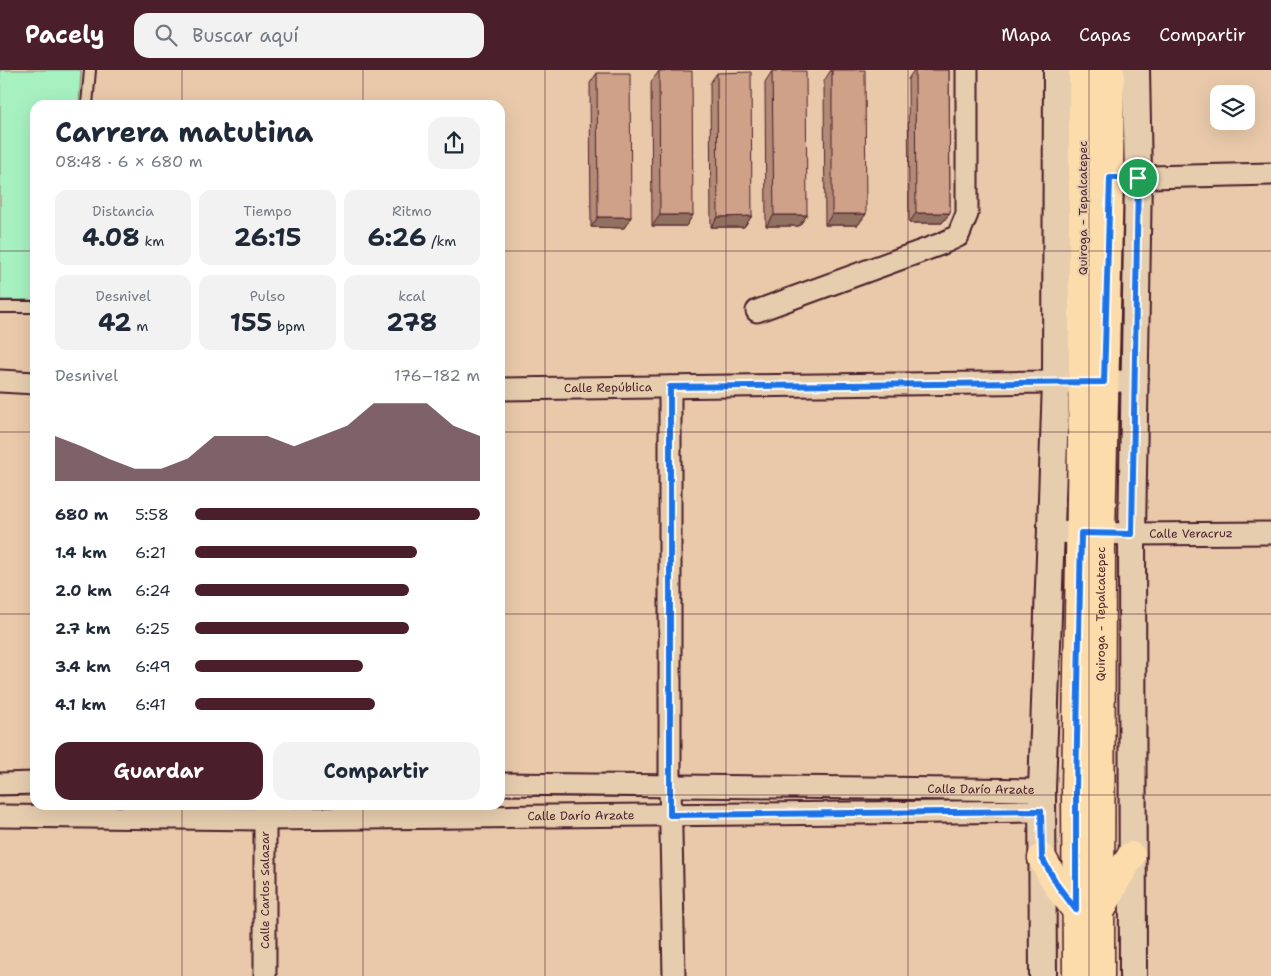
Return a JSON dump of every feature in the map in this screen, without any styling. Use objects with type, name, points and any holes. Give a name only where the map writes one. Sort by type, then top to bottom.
[{"type":"main road","name":"Quiroga - Tepalcatepec","points":[[1077,976],[1088,910],[1094,382],[1083,70]]},
{"type":"main road","name":"Quiroga - Tepalcatepec","points":[[1094,382],[1110,178],[1110,70]]},
{"type":"main road","points":[[1042,858],[1058,886],[1088,910],[1114,884],[1131,856]]},
{"type":"main road","name":"Quiroga - Tepalcatepec","points":[[1088,910],[1100,976]]},
{"type":"street","points":[[757,312],[958,236],[967,214],[967,70]]},
{"type":"street","points":[[1043,976],[1041,801],[1056,382],[1056,70]]},
{"type":"street","points":[[1132,976],[1132,534],[1138,178],[1136,70]]},
{"type":"street","points":[[1110,178],[1271,174]]},
{"type":"street","points":[[0,381],[30,383]]},
{"type":"street","name":"Calle República","points":[[505,389],[1134,381]]},
{"type":"street","points":[[670,387],[670,815],[674,976]]},
{"type":"street","name":"Calle Veracruz","points":[[1050,532],[1132,534],[1271,533]]},
{"type":"street","points":[[0,784],[30,783]]},
{"type":"street","name":"Calle Darío Arzate","points":[[505,784],[670,785],[1041,801]]},
{"type":"street","name":"Calle Darío Arzate","points":[[0,816],[265,812],[670,815],[1041,801]]},
{"type":"street","name":"Calle Carlos Salazar","points":[[265,812],[265,976]]},
{"type":"lane","points":[[87,100],[90,70]]},
{"type":"lane","points":[[0,308],[30,307]]},
{"type":"green space","points":[[0,70],[81,70],[79,100],[30,100],[30,300],[0,300]]},
{"type":"building","points":[[832,70],[865,70],[866,214],[832,214]]},
{"type":"building","points":[[915,70],[949,70],[950,213],[916,213]]},
{"type":"building","points":[[659,71],[692,71],[693,215],[660,215]]},
{"type":"building","points":[[772,71],[806,71],[807,215],[774,215]]},
{"type":"building","points":[[751,72],[752,216],[718,217],[717,73]]},
{"type":"building","points":[[597,73],[630,73],[631,217],[598,217]]},
{"type":"route","points":[[1110,178],[1138,178],[1132,534],[1081,533],[1076,791],[1076,910],[1058,886],[1042,858],[1041,811],[670,815],[670,387],[1104,382],[1110,178]]}]
